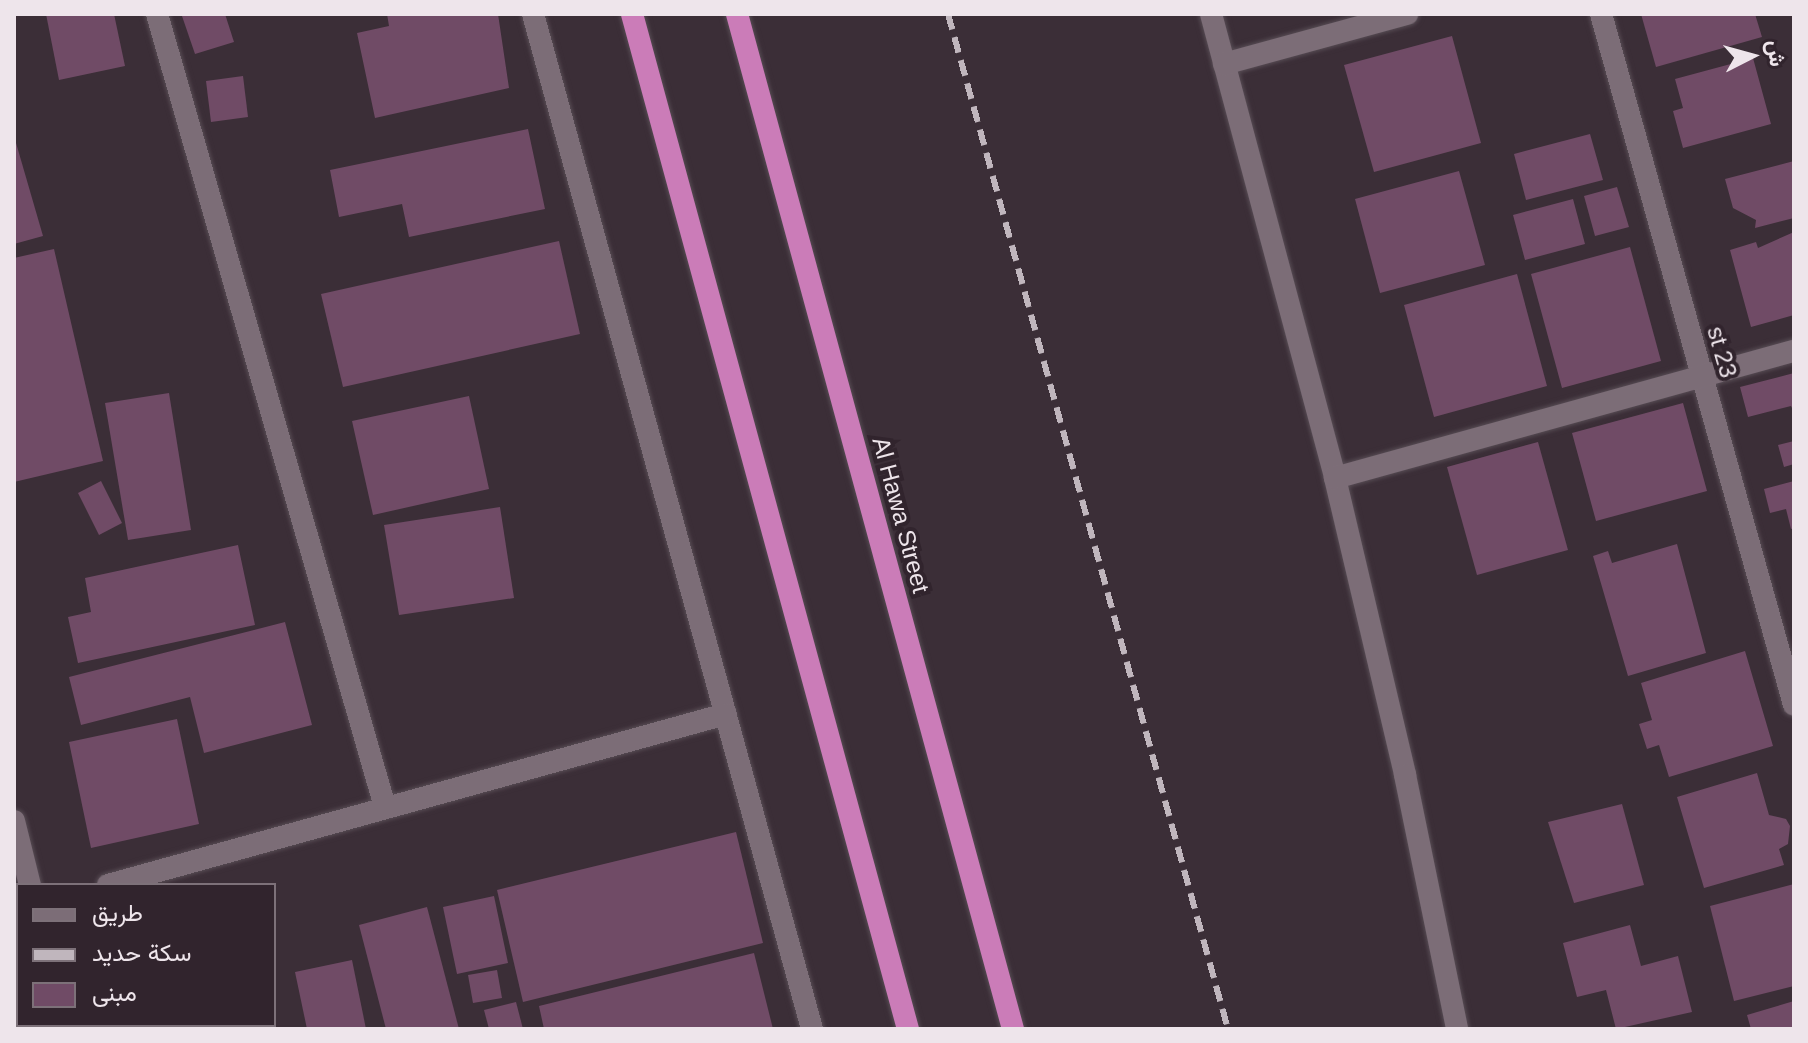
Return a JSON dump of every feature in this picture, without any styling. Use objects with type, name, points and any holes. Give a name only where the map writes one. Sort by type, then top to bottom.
[{"type":"highway","points":[[632,14],[908,1029]]},
{"type":"highway","name":"Al Hawa Street","points":[[737,14],[1013,1029]]},
{"type":"street","points":[[157,14],[385,807]]},
{"type":"street","points":[[533,14],[812,1029]]},
{"type":"street","points":[[1211,14],[1335,478],[1405,775],[1457,1029]]},
{"type":"street","points":[[1224,64],[1407,14]]},
{"type":"street","name":"st 23","points":[[1601,14],[1794,705]]},
{"type":"street","points":[[1335,478],[1794,351]]},
{"type":"street","points":[[115,883],[726,714]]},
{"type":"street","points":[[14,821],[30,883]]},
{"type":"building","points":[[46,14],[114,14],[125,66],[59,80]]},
{"type":"building","points":[[225,14],[234,42],[195,54],[182,16]]},
{"type":"building","points":[[387,14],[498,14],[509,88],[375,118],[357,33],[389,26]]},
{"type":"building","points":[[1641,14],[1755,14],[1762,37],[1656,67]]},
{"type":"building","points":[[1452,36],[1481,143],[1374,172],[1344,65]]},
{"type":"building","points":[[1753,58],[1771,124],[1683,148],[1673,111],[1683,108],[1675,79]]},
{"type":"building","points":[[243,76],[248,117],[211,122],[206,81]]},
{"type":"building","points":[[528,129],[545,209],[409,237],[402,204],[339,217],[330,170]]},
{"type":"building","points":[[1590,134],[1603,180],[1526,200],[1514,154]]},
{"type":"building","points":[[14,136],[43,236],[14,244]]},
{"type":"building","points":[[1794,161],[1794,218],[1755,228],[1756,220],[1733,208],[1725,179]]},
{"type":"building","points":[[1459,171],[1485,265],[1380,293],[1355,199]]},
{"type":"building","points":[[1617,187],[1629,227],[1595,236],[1584,196]]},
{"type":"building","points":[[1573,199],[1585,244],[1525,260],[1513,215]]},
{"type":"building","points":[[1794,232],[1794,315],[1751,327],[1730,250],[1756,242],[1758,248]]},
{"type":"building","points":[[559,241],[580,334],[343,387],[321,294]]},
{"type":"building","points":[[1630,247],[1661,361],[1562,388],[1531,274]]},
{"type":"building","points":[[54,249],[103,461],[14,482],[14,258]]},
{"type":"building","points":[[1517,274],[1547,386],[1434,417],[1404,305]]},
{"type":"building","points":[[1794,373],[1794,412],[1791,406],[1748,417],[1740,387]]},
{"type":"building","points":[[169,393],[191,530],[128,540],[105,403]]},
{"type":"building","points":[[469,396],[489,489],[373,515],[352,421]]},
{"type":"building","points":[[1683,403],[1707,491],[1596,521],[1572,433]]},
{"type":"building","points":[[1794,441],[1794,464],[1784,467],[1778,445]]},
{"type":"building","points":[[1538,442],[1568,550],[1477,575],[1447,467]]},
{"type":"building","points":[[101,481],[122,523],[99,535],[78,493]]},
{"type":"building","points":[[1794,481],[1794,528],[1791,529],[1786,509],[1770,513],[1764,489]]},
{"type":"building","points":[[500,507],[514,598],[399,615],[384,525]]},
{"type":"building","points":[[1677,544],[1706,653],[1628,676],[1593,556],[1608,551],[1612,563]]},
{"type":"building","points":[[238,545],[255,625],[78,663],[68,617],[91,612],[85,578]]},
{"type":"building","points":[[285,622],[312,725],[204,753],[190,697],[81,725],[69,677]]},
{"type":"building","points":[[1745,651],[1773,746],[1669,777],[1659,745],[1647,749],[1639,724],[1652,720],[1641,683]]},
{"type":"building","points":[[177,719],[199,824],[91,848],[69,742]]},
{"type":"building","points":[[1757,773],[1769,815],[1786,819],[1790,826],[1788,844],[1779,849],[1784,865],[1704,888],[1677,797]]},
{"type":"building","points":[[1622,804],[1644,885],[1574,903],[1548,822]]},
{"type":"building","points":[[736,832],[763,943],[523,1002],[497,890]]},
{"type":"building","points":[[1794,884],[1794,986],[1734,1001],[1710,906]]},
{"type":"building","points":[[494,896],[508,963],[457,974],[443,907]]},
{"type":"building","points":[[427,907],[459,1029],[386,1029],[359,925]]},
{"type":"building","points":[[1630,925],[1641,966],[1678,956],[1692,1012],[1616,1029],[1606,990],[1577,997],[1563,943]]},
{"type":"building","points":[[754,953],[773,1029],[544,1029],[539,1006]]},
{"type":"building","points":[[352,960],[366,1029],[307,1029],[295,972]]},
{"type":"building","points":[[497,970],[502,998],[473,1003],[468,975]]},
{"type":"building","points":[[1794,1001],[1794,1029],[1751,1029],[1747,1015]]},
{"type":"building","points":[[516,1002],[523,1029],[489,1029],[484,1010]]},
{"type":"building","points":[[16,1023],[16,1027],[59,1029],[14,1029]]},
{"type":"building","points":[[212,1027],[213,1029],[140,1029]]},
{"type":"railway","points":[[948,14],[1228,1029]]}]
